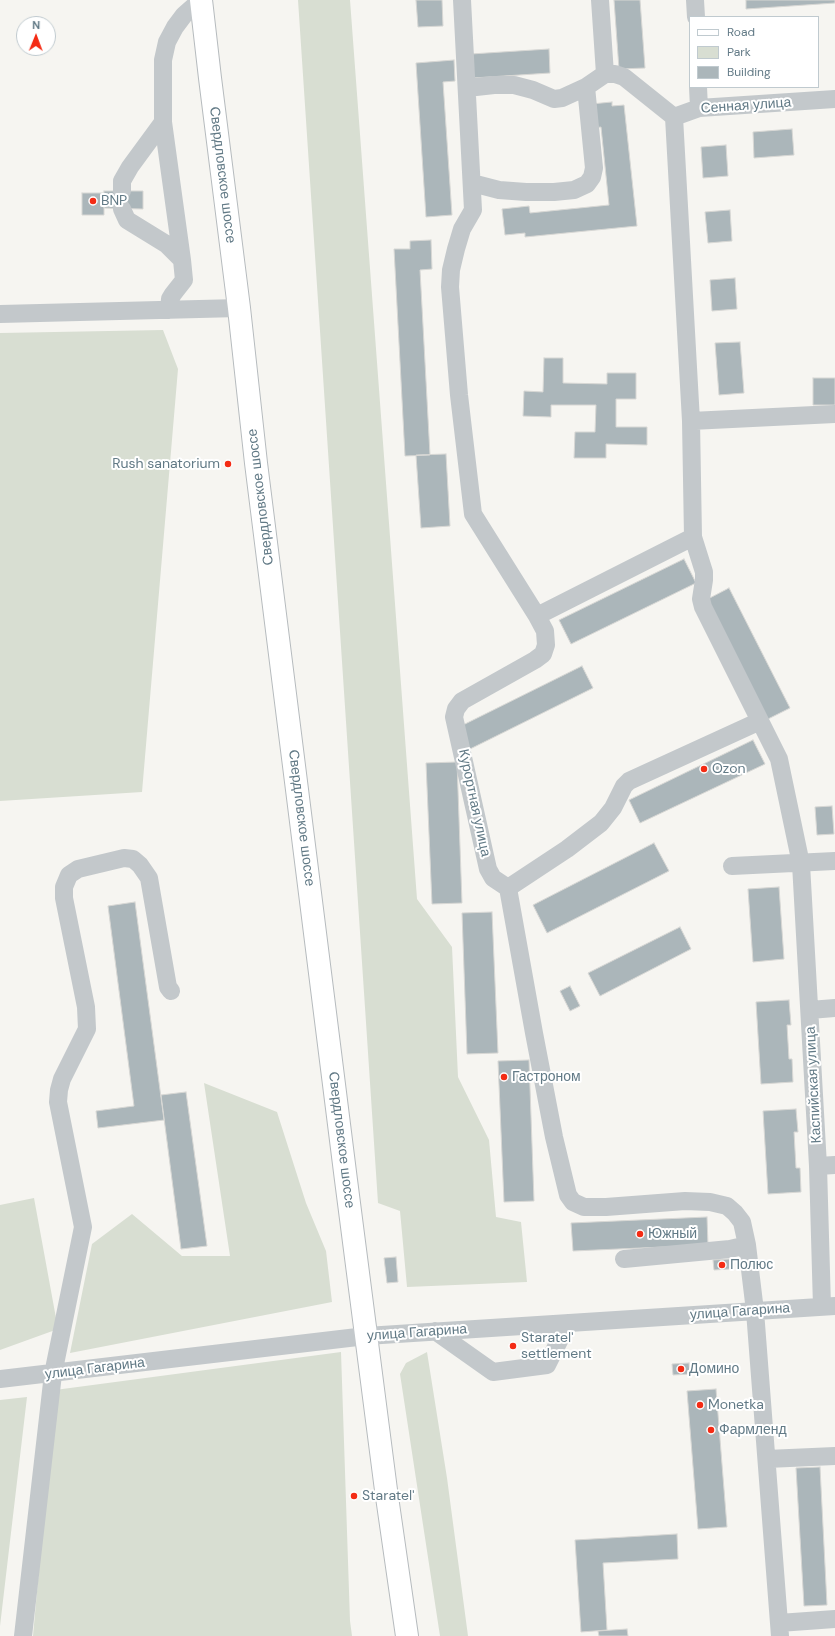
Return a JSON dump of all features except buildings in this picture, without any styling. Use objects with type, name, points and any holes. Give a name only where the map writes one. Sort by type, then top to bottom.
[{"type":"main road","name":"Свердловское шоссе","points":[[201,0],[240,308],[256,463],[366,1336],[407,1636]]},
{"type":"street","points":[[169,310],[170,299],[184,280],[163,122],[163,60],[167,42],[180,21],[201,0]]},
{"type":"street","points":[[462,0],[473,210],[462,229],[456,248],[451,270],[450,287],[459,395],[472,514],[537,616],[693,537]]},
{"type":"street","points":[[600,0],[605,74]]},
{"type":"street","points":[[695,0],[696,16]]},
{"type":"street","points":[[466,88],[514,85],[533,90],[554,99],[569,96],[605,74],[615,74],[624,77],[674,117]]},
{"type":"street","points":[[472,183],[499,190],[526,192],[574,190],[587,184],[592,177],[594,168],[586,87]]},
{"type":"street","points":[[698,88],[699,108]]},
{"type":"street","name":"Сенная улица","points":[[674,117],[699,108],[835,99]]},
{"type":"street","name":"Каспийская улица","points":[[674,117],[691,421],[693,537],[704,572],[701,599],[703,607],[779,759],[801,864],[810,1010],[826,1165],[829,1307]]},
{"type":"street","points":[[122,191],[122,181],[163,122]]},
{"type":"street","points":[[122,209],[127,220],[166,244],[182,260]]},
{"type":"street","points":[[0,314],[240,308]]},
{"type":"street","points":[[691,421],[835,414]]},
{"type":"street","name":"Курортная улица","points":[[508,888],[493,878],[488,869],[454,717],[456,709],[462,701],[543,654],[546,645],[545,631],[537,616]]},
{"type":"street","points":[[760,721],[629,781],[624,786],[613,808],[601,823],[567,849],[508,888],[554,1137],[568,1195],[573,1202],[584,1207],[606,1207],[686,1201],[710,1202],[726,1206],[735,1213],[742,1222],[747,1245],[755,1311],[780,1630],[835,1619]]},
{"type":"street","points":[[23,1636],[53,1374],[83,1227],[58,1102],[62,1079],[87,1029],[86,1007],[64,898],[64,887],[69,875],[78,869],[124,858],[133,859],[140,865],[149,878],[168,986],[171,991]]},
{"type":"street","points":[[732,866],[801,864],[835,861]]},
{"type":"street","points":[[810,1010],[835,1008]]},
{"type":"street","points":[[624,1259],[747,1245]]},
{"type":"street","name":"улица Гагарина","points":[[0,1379],[53,1374],[366,1336],[829,1307]]},
{"type":"street","points":[[435,1331],[493,1372],[547,1365],[568,1323]]},
{"type":"street","points":[[767,1459],[835,1456]]},
{"type":"green space","points":[[298,0],[350,0],[417,899],[452,947],[458,1077],[489,1140],[496,1217],[521,1222],[527,1282],[407,1287],[400,1211],[378,1203]]},
{"type":"green space","points":[[163,330],[178,369],[142,792],[0,801],[0,333]]},
{"type":"green space","points":[[204,1083],[277,1112],[306,1203],[326,1251],[332,1302],[70,1353],[92,1244],[132,1214],[182,1256],[230,1256]]},
{"type":"green space","points":[[34,1198],[58,1329],[0,1350],[0,1205]]},
{"type":"green space","points":[[341,1352],[350,1621],[352,1636],[33,1636],[55,1390]]},
{"type":"green space","points":[[427,1352],[447,1478],[468,1636],[440,1636],[400,1374],[406,1363]]},
{"type":"green space","points":[[27,1397],[0,1626],[0,1400]]},
{"type":"place","name":"BNP","points":[[93,201]]},
{"type":"place","name":"Rush sanatorium","points":[[228,464]]},
{"type":"place","name":"Ozon","points":[[704,769]]},
{"type":"place","name":"Гастроном","points":[[504,1077]]},
{"type":"place","name":"Южный","points":[[640,1234]]},
{"type":"place","name":"Полюс","points":[[722,1265]]},
{"type":"place","name":"Staratel' settlement","points":[[513,1346]]},
{"type":"place","name":"Домино","points":[[681,1369]]},
{"type":"place","name":"Monetka","points":[[700,1405]]},
{"type":"place","name":"Фармленд","points":[[711,1430]]},
{"type":"place","name":"Staratel'","points":[[354,1496]]}]
